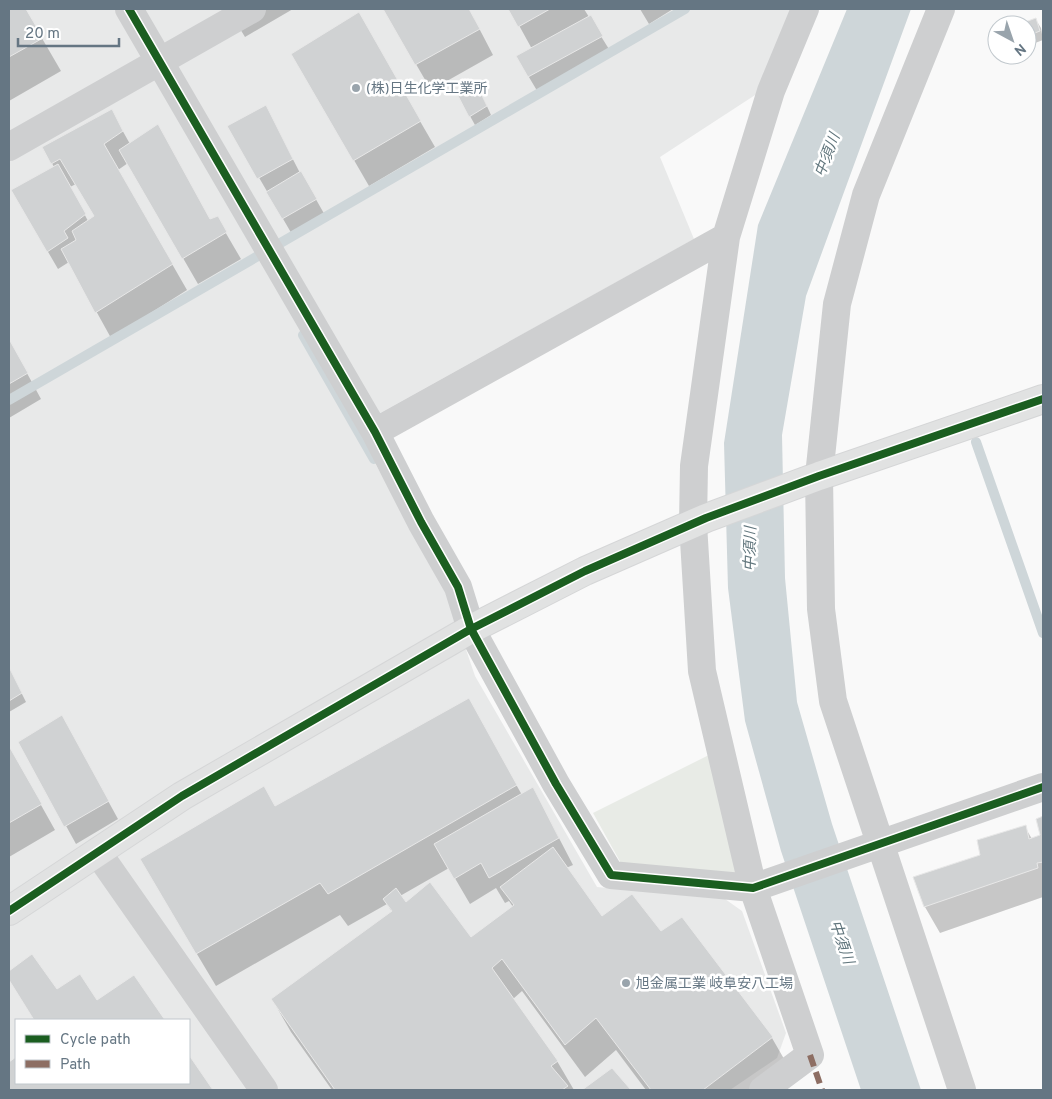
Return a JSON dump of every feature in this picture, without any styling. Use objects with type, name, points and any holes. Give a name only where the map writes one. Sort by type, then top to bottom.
[{"type":"street","points":[[129,9],[375,432],[421,522],[458,587],[471,630],[556,784],[611,875],[760,886],[1043,787]]},
{"type":"street","points":[[9,147],[252,9]]},
{"type":"street","points":[[763,1090],[810,1054],[760,886],[702,671],[700,521],[694,466],[726,236],[772,91],[805,9]]},
{"type":"street","points":[[941,9],[866,195],[837,304],[814,478],[821,609],[833,701],[869,848],[962,1090]]},
{"type":"street","points":[[375,432],[726,236]]},
{"type":"street","points":[[9,911],[182,796],[471,630],[585,571],[700,521],[814,478],[1043,399]]},
{"type":"street","points":[[98,853],[264,1090]]},
{"type":"shaded area","points":[[9,9],[798,9],[766,88],[660,157],[694,239],[355,427],[446,591],[475,676],[597,887],[725,899],[742,911],[786,1033],[777,1058],[730,1090],[9,1090]]},
{"type":"shaded area","points":[[713,753],[741,875],[622,865],[593,813]]},
{"type":"water","name":"中須川","points":[[847,9],[911,9],[806,296],[782,435],[785,578],[797,702],[832,824],[921,1090],[861,1090],[781,851],[745,721],[728,588],[724,443],[758,225]]},
{"type":"building","points":[[9,9],[26,9],[43,38],[9,57]]},
{"type":"building","name":"(株)日生化学工業所","points":[[383,9],[469,9],[480,29],[415,65]]},
{"type":"building","points":[[508,9],[550,9],[518,27]]},
{"type":"building","name":"(株)日生化学工業所","points":[[359,12],[421,121],[353,161],[291,54]]},
{"type":"building","name":"(株)日生化学工業所","points":[[591,15],[603,36],[528,77],[516,56]]},
{"type":"building","points":[[1037,21],[1040,31],[1037,32]]},
{"type":"building","name":"(株)日生化学工業所","points":[[475,81],[487,106],[469,117],[456,92]]},
{"type":"building","points":[[266,105],[293,159],[257,179],[227,126]]},
{"type":"building","points":[[112,109],[123,131],[104,144],[173,264],[95,313],[61,249],[76,240],[72,231],[94,216],[60,159],[51,164],[42,147]]},
{"type":"building","points":[[158,124],[210,219],[218,216],[227,232],[182,259],[119,150]]},
{"type":"building","points":[[58,164],[86,214],[64,231],[68,238],[47,252],[11,190]]},
{"type":"building","points":[[301,171],[317,199],[282,219],[266,192]]},
{"type":"building","points":[[9,339],[28,373],[9,384]]},
{"type":"building","points":[[9,667],[22,693],[9,701]]},
{"type":"building","points":[[469,698],[517,785],[328,894],[320,883],[196,954],[140,859],[264,786],[275,806]]},
{"type":"building","points":[[62,715],[109,801],[64,827],[18,742]]},
{"type":"building","points":[[9,746],[42,804],[9,823]]},
{"type":"building","points":[[533,787],[559,838],[489,878],[481,863],[454,879],[434,844]]},
{"type":"building","points":[[1043,816],[1043,862],[1037,863],[1038,868],[924,907],[913,877],[980,855],[977,840],[1026,825],[1029,839],[1040,835],[1036,819]]},
{"type":"building","name":"旭金属工業 岐阜安八工場","points":[[553,847],[602,916],[632,894],[661,931],[682,917],[773,1037],[703,1090],[651,1090],[596,1018],[565,1045],[502,959],[492,968],[558,1061],[551,1066],[568,1086],[562,1090],[335,1090],[271,999],[392,911],[383,899],[396,888],[406,902],[430,882],[471,937],[514,905],[500,887]]},
{"type":"building","points":[[32,954],[57,989],[80,974],[97,1000],[134,975],[164,1019],[33,1019],[9,980],[9,971]]},
{"type":"building","points":[[190,1056],[213,1090],[9,1090],[9,1062],[15,1058],[15,1084],[190,1084]]},
{"type":"building","points":[[612,1068],[631,1090],[582,1090]]},
{"type":"waterway","points":[[9,400],[685,9]]},
{"type":"waterway","points":[[303,335],[374,459]]},
{"type":"waterway","points":[[976,442],[1043,633]]},
{"type":"marked path","points":[[810,1055],[822,1090]]},
{"type":"cycle path","points":[[129,9],[375,432],[421,522],[458,587],[471,629],[556,784],[611,875],[753,888],[1043,787]]},
{"type":"cycle path","points":[[9,911],[182,796],[471,629],[585,571],[706,518],[819,476],[1043,399]]},
{"type":"place","name":"(株)日生化学工業所","points":[[356,88]]},
{"type":"place","name":"旭金属工業 岐阜安八工場","points":[[626,983]]}]
